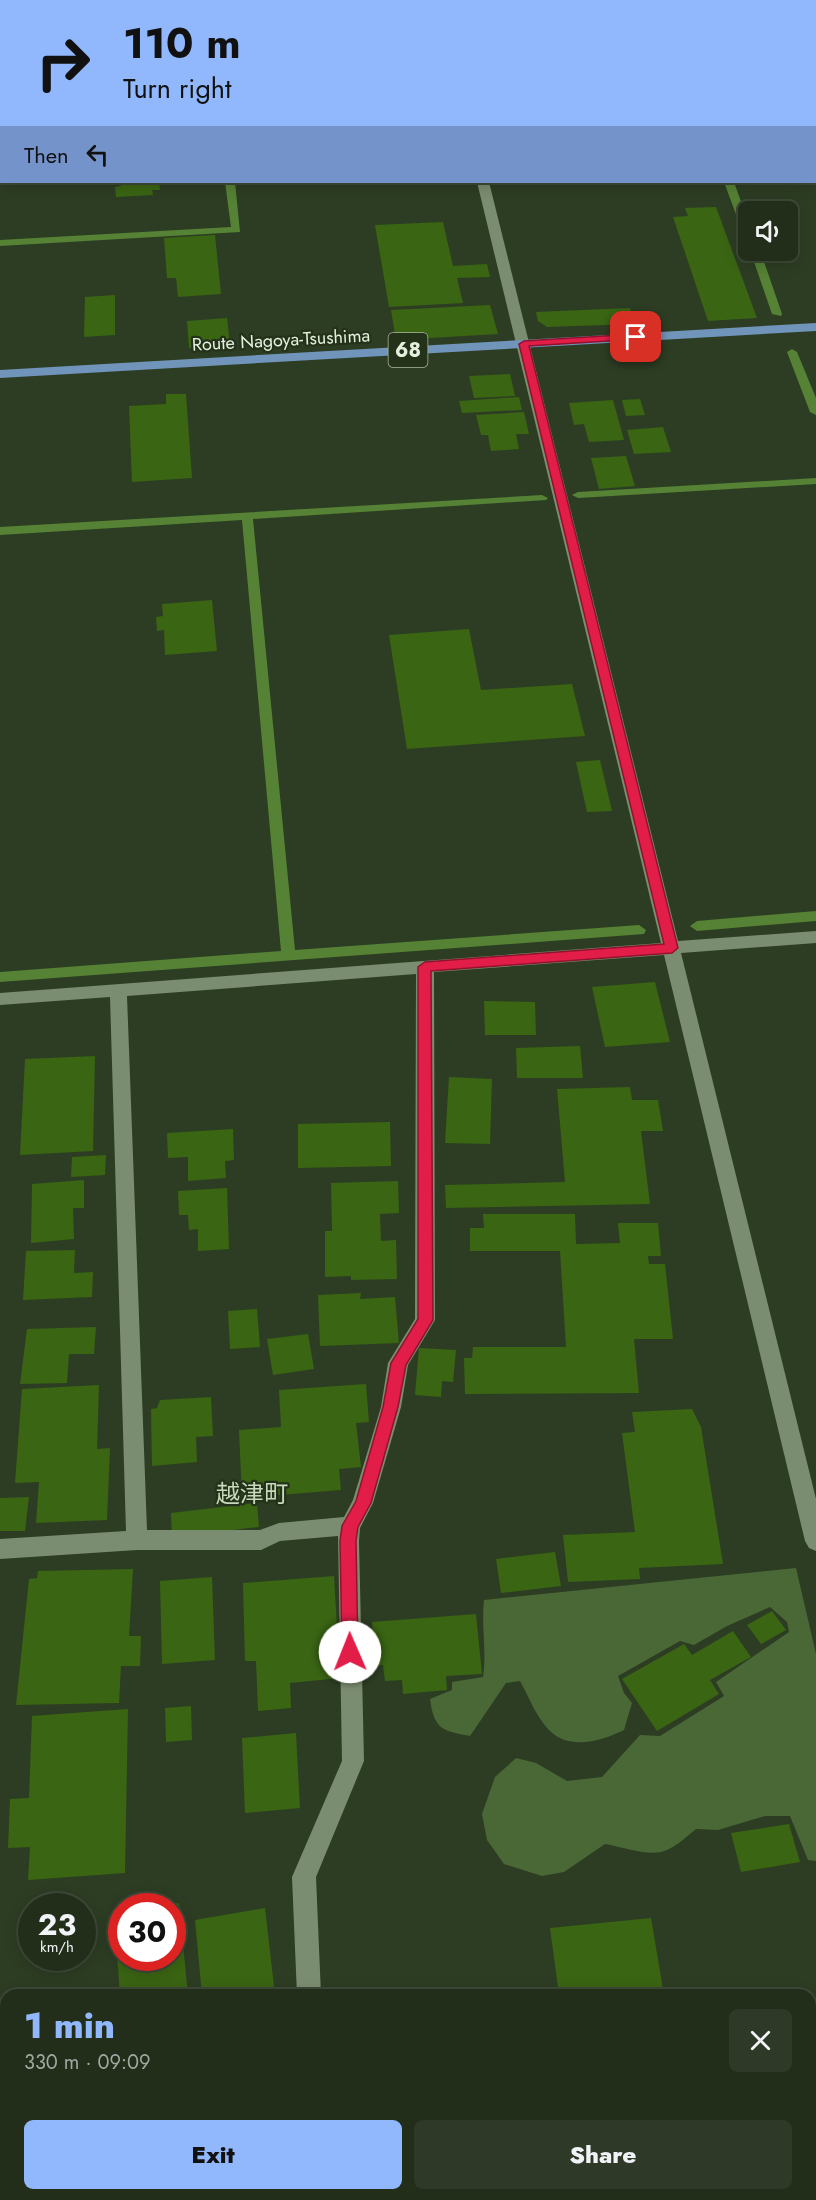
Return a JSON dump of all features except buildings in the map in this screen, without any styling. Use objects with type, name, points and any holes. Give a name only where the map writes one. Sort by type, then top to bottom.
[{"type":"main road","name":"Route Nagoya-Tsushima","points":[[0,374],[816,327]]},
{"type":"street","points":[[483,183],[816,1541]]},
{"type":"street","points":[[0,999],[816,937]]},
{"type":"street","points":[[309,1989],[304,1877],[353,1761],[348,1541],[350,1526],[363,1503],[391,1407],[398,1363],[426,1320],[425,967]]},
{"type":"street","points":[[118,990],[137,1540]]},
{"type":"street","points":[[0,1549],[137,1540],[261,1540],[279,1532],[350,1526]]},
{"type":"green space","points":[[796,1568],[816,1654],[816,1861],[808,1860],[790,1816],[765,1816],[718,1830],[696,1829],[675,1846],[661,1852],[640,1852],[605,1844],[564,1872],[542,1876],[504,1864],[487,1840],[482,1814],[495,1777],[516,1758],[536,1763],[567,1781],[602,1777],[640,1735],[660,1736],[724,1696],[716,1682],[789,1632],[787,1622],[770,1607],[727,1626],[694,1645],[680,1641],[618,1676],[624,1693],[632,1703],[624,1730],[606,1738],[576,1742],[557,1736],[540,1719],[520,1681],[506,1683],[470,1736],[441,1727],[434,1717],[430,1699],[452,1690],[452,1682],[483,1677],[484,1600]]},
{"type":"waterway","points":[[0,243],[236,230],[230,183]]},
{"type":"waterway","points":[[729,183],[738,206]]},
{"type":"waterway","points":[[759,261],[777,314]]},
{"type":"waterway","points":[[792,352],[816,412]]},
{"type":"waterway","points":[[578,495],[816,481]]},
{"type":"waterway","points":[[0,531],[542,498]]},
{"type":"waterway","points":[[247,516],[288,955]]},
{"type":"waterway","points":[[697,926],[816,916]]},
{"type":"waterway","points":[[0,977],[639,930]]},
{"type":"district","name":"越津町","points":[[252,1493]]},
{"type":"route","points":[[350,1652],[348,1541],[350,1526],[363,1503],[391,1407],[398,1363],[426,1320],[425,967],[672,948],[524,344],[636,337]]}]
